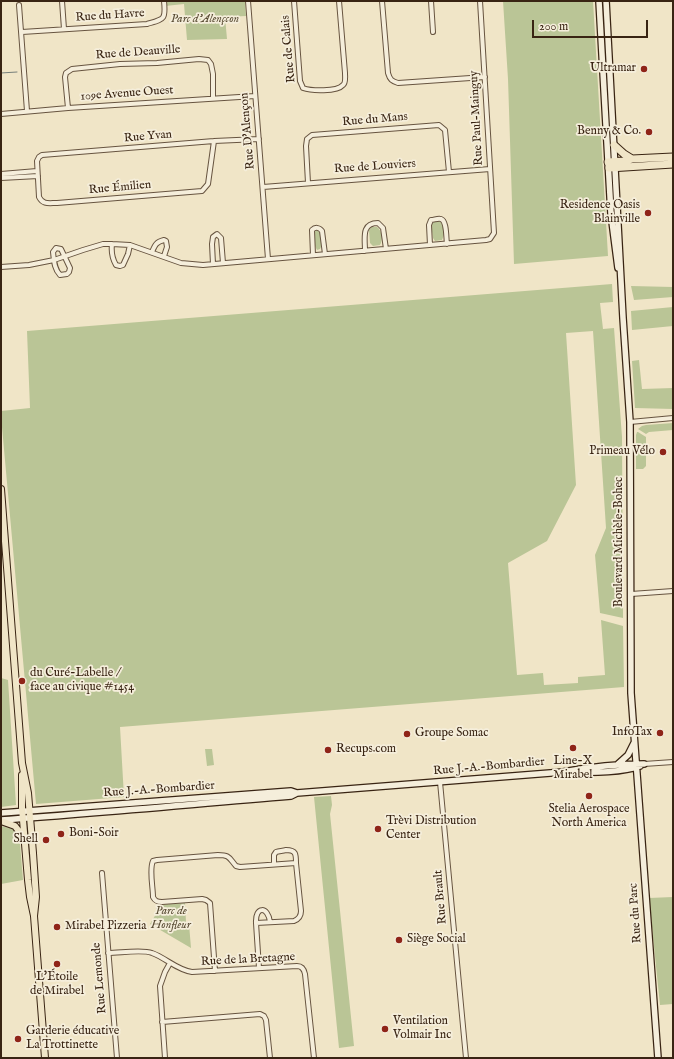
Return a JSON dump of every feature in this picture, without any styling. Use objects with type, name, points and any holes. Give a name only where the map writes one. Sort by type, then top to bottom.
[{"type":"highway","points":[[614,145],[632,159]]},
{"type":"highway","points":[[612,165],[632,159],[673,157]]},
{"type":"highway","points":[[612,165],[673,164]]},
{"type":"main road","points":[[1,489],[22,763],[21,793],[30,897],[34,916],[45,1058]]},
{"type":"main road","points":[[22,763],[30,811],[36,897],[34,916]]},
{"type":"main road","points":[[1,820],[15,826],[25,840]]},
{"type":"street","name":"Rue du Havre","points":[[62,1],[64,29]]},
{"type":"street","name":"Rue du Havre","points":[[22,32],[147,24],[160,20],[163,17],[164,1]]},
{"type":"street","name":"Rue D'Alençon","points":[[248,1],[268,259]]},
{"type":"street","name":"Rue de Calais","points":[[294,1],[300,81],[303,88],[310,90],[337,88],[345,82],[339,1]]},
{"type":"street","points":[[382,1],[388,73],[392,81],[398,83],[485,77]]},
{"type":"street","points":[[431,1],[433,32]]},
{"type":"street","name":"Rue Paul-Mainguy","points":[[447,244],[486,240],[490,239],[494,233],[480,1]]},
{"type":"street","name":"Boulevard Michèle-Bohec","points":[[599,1],[630,422],[631,693],[636,766]]},
{"type":"street","name":"Boulevard Michèle-Bohec","points":[[606,1],[614,145],[612,165]]},
{"type":"street","points":[[19,5],[27,111]]},
{"type":"street","name":"Rue de Deauville","points":[[68,108],[65,77],[66,73],[72,69],[120,64],[157,63],[200,59],[208,60],[211,64],[213,74],[213,98]]},
{"type":"street","name":"109e Avenue Ouest","points":[[1,114],[68,108],[255,96]]},
{"type":"street","name":"Rue du Mans","points":[[308,183],[306,146],[307,139],[312,135],[439,125],[445,130],[449,172]]},
{"type":"street","name":"Rue Yvan","points":[[38,174],[38,157],[47,154],[259,139]]},
{"type":"street","name":"Rue Émilien","points":[[38,174],[39,197],[44,203],[202,191],[208,184],[214,141]]},
{"type":"street","name":"Rue de Louviers","points":[[262,187],[490,169]]},
{"type":"street","points":[[1,174],[38,174]]},
{"type":"street","points":[[1,178],[38,174]]},
{"type":"street","points":[[1,267],[29,265],[54,260],[103,244],[130,245],[181,263],[203,265],[447,244],[445,222],[443,220],[431,220],[429,222],[430,245]]},
{"type":"street","points":[[365,251],[365,230],[371,223],[378,223],[383,228],[386,249]]},
{"type":"street","points":[[313,255],[312,230],[317,227],[322,230],[325,254]]},
{"type":"street","points":[[213,264],[213,236],[217,234],[220,238],[223,263]]},
{"type":"street","points":[[152,252],[156,244],[159,241],[164,240],[166,241],[167,247],[164,256]]},
{"type":"street","points":[[112,244],[112,258],[116,265],[120,266],[123,265],[130,245]]},
{"type":"street","points":[[56,248],[61,249],[70,268],[69,272],[67,274],[60,275],[57,272],[54,260],[53,252],[56,248]]},
{"type":"street","points":[[630,422],[673,418]]},
{"type":"street","points":[[631,594],[673,591]]},
{"type":"street","points":[[616,765],[624,760],[628,755],[634,740]]},
{"type":"street","name":"Rue J.-A.-Bombardier","points":[[23,815],[30,818],[123,811],[291,796],[297,793],[563,772],[631,769],[644,764],[673,762]]},
{"type":"street","name":"Rue J.-A.-Bombardier","points":[[563,772],[616,765],[636,766]]},
{"type":"street","name":"Rue du Parc","points":[[636,766],[658,1058]]},
{"type":"street","name":"Rue Brault","points":[[440,782],[466,1058]]},
{"type":"street","name":"Rue J.-A.-Bombardier","points":[[23,815],[30,811],[291,791],[297,793]]},
{"type":"street","points":[[1,813],[23,815]]},
{"type":"street","points":[[1,820],[23,815]]},
{"type":"street","points":[[256,923],[294,920],[298,919],[300,916],[301,911],[296,854],[291,850],[276,852],[274,854],[274,864]]},
{"type":"street","points":[[215,971],[210,903],[202,899],[173,903],[158,902],[154,900],[151,870],[153,861],[226,855],[230,857],[236,866],[240,868],[296,863]]},
{"type":"street","name":"Rue Lemonde","points":[[102,873],[116,1058]]},
{"type":"street","points":[[259,968],[256,914],[259,911],[264,910],[268,913],[270,922]]},
{"type":"street","name":"Rue de la Bretagne","points":[[108,953],[148,952],[157,955],[182,970],[189,972],[298,966],[304,969],[314,1058]]},
{"type":"street","points":[[165,1058],[160,986],[164,972],[170,963]]},
{"type":"street","points":[[162,1022],[261,1014],[266,1020],[270,1058],[266,1058]]},
{"type":"green space","name":"Parc d'Alençcon","points":[[165,1],[245,1],[246,16],[225,17],[227,39],[187,40],[184,4],[165,6]]},
{"type":"green space","points":[[503,1],[593,1],[608,256],[514,264],[508,79]]},
{"type":"green space","points":[[434,221],[440,221],[444,227],[442,240],[435,241],[433,238],[431,225]]},
{"type":"green space","points":[[372,227],[377,227],[380,230],[382,238],[380,245],[373,246],[370,243],[369,230]]},
{"type":"green space","points":[[317,230],[321,234],[322,245],[320,249],[317,250],[313,233]]},
{"type":"green space","points":[[612,284],[613,302],[600,303],[603,329],[614,328],[622,437],[623,618],[600,613],[595,555],[606,528],[593,331],[566,333],[576,485],[547,541],[508,563],[517,675],[543,673],[544,685],[578,683],[578,677],[605,675],[601,620],[623,626],[624,687],[120,727],[124,797],[36,804],[1,416],[1,411],[30,408],[27,331]]},
{"type":"green space","points":[[631,286],[673,287],[673,297],[634,300]]},
{"type":"green space","points":[[673,307],[673,326],[632,330],[631,311]]},
{"type":"green space","points":[[639,360],[642,389],[673,388],[673,409],[635,408],[632,361]]},
{"type":"green space","points":[[673,423],[673,430],[649,432],[646,434],[638,429],[646,425]]},
{"type":"green space","points":[[637,432],[646,437],[646,466],[643,469],[636,469]]},
{"type":"green space","points":[[1,678],[8,680],[16,805],[1,807]]},
{"type":"green space","points":[[205,749],[212,749],[214,765],[207,766]]},
{"type":"green space","points":[[331,796],[332,805],[330,814],[354,1046],[339,1048],[314,797]]},
{"type":"green space","points":[[1,826],[13,829],[20,844],[23,880],[1,884]]},
{"type":"green space","points":[[673,897],[673,1004],[660,1005],[649,898]]},
{"type":"green space","name":"Parc de Honfleur","points":[[185,903],[186,922],[189,924],[191,948],[150,924],[156,914],[156,905]]},
{"type":"waterway","points":[[1,73],[17,72]]},
{"type":"place","name":"Ultramar","points":[[644,69]]},
{"type":"place","name":"Benny & Co.","points":[[649,132]]},
{"type":"place","name":"Residence Oasis Blainville","points":[[648,213]]},
{"type":"place","name":"Primeau Vélo","points":[[663,452]]},
{"type":"place","name":"du Curé-Labelle / face au civique #1454","points":[[22,681]]},
{"type":"place","name":"InfoTax","points":[[660,733]]},
{"type":"place","name":"Groupe Somac","points":[[407,734]]},
{"type":"place","name":"Line-X Mirabel","points":[[573,748]]},
{"type":"place","name":"Recups.com","points":[[328,750]]},
{"type":"place","name":"Stelia Aerospace North America","points":[[589,796]]},
{"type":"place","name":"Trèvi Distribution Center","points":[[378,829]]},
{"type":"place","name":"Boni-Soir","points":[[61,834]]},
{"type":"place","name":"Shell","points":[[46,840]]},
{"type":"place","name":"Mirabel Pizzeria","points":[[57,927]]},
{"type":"place","name":"Siège Social","points":[[399,940]]},
{"type":"place","name":"L'Étoile de Mirabel","points":[[57,964]]},
{"type":"place","name":"Ventilation Volmair Inc","points":[[385,1029]]},
{"type":"place","name":"Garderie éducative La Trottinette","points":[[18,1039]]}]
